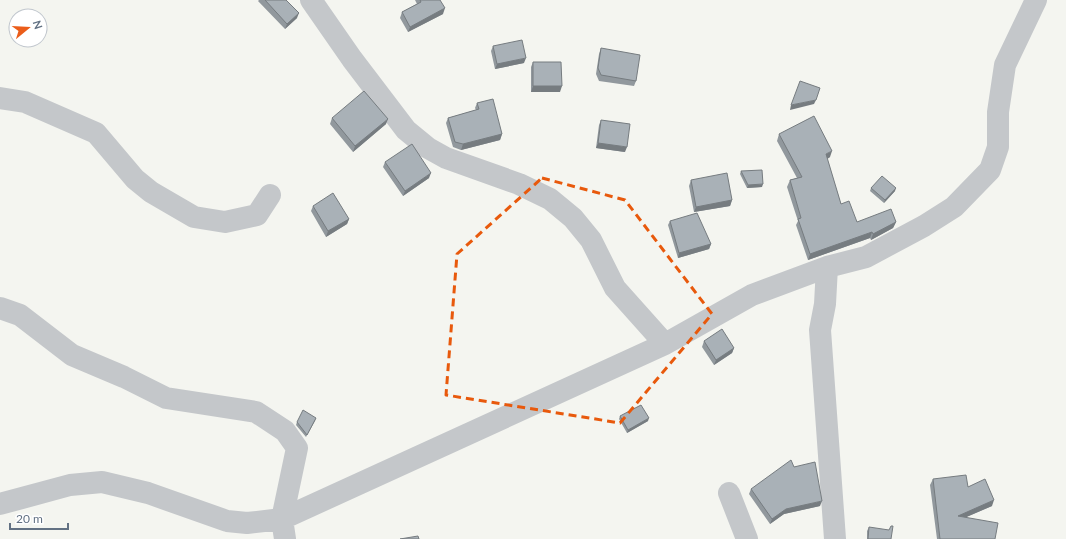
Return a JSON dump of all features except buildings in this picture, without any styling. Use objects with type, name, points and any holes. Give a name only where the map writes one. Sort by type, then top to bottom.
[{"type":"street","points":[[311,0],[352,59],[406,130],[428,148],[446,158],[519,184],[550,199],[573,218],[591,240],[615,288],[665,344]]},
{"type":"street","points":[[0,504],[70,485],[102,482],[148,493],[227,522],[247,523],[283,529],[665,344],[752,295],[827,267],[866,257],[924,226],[954,207],[990,170],[998,147],[998,112],[1005,65],[1036,0]]},
{"type":"street","points":[[0,98],[25,102],[96,133],[135,179],[151,192],[194,217],[225,222],[257,215],[270,195]]},
{"type":"street","points":[[827,267],[825,304],[820,330],[835,539]]},
{"type":"street","points":[[0,308],[20,314],[72,355],[124,377],[166,398],[256,412],[285,431],[297,448],[283,529]]},
{"type":"street","points":[[729,493],[747,539]]},
{"type":"highlighted area","points":[[542,178],[625,200],[712,314],[620,423],[446,395],[457,254]]}]
